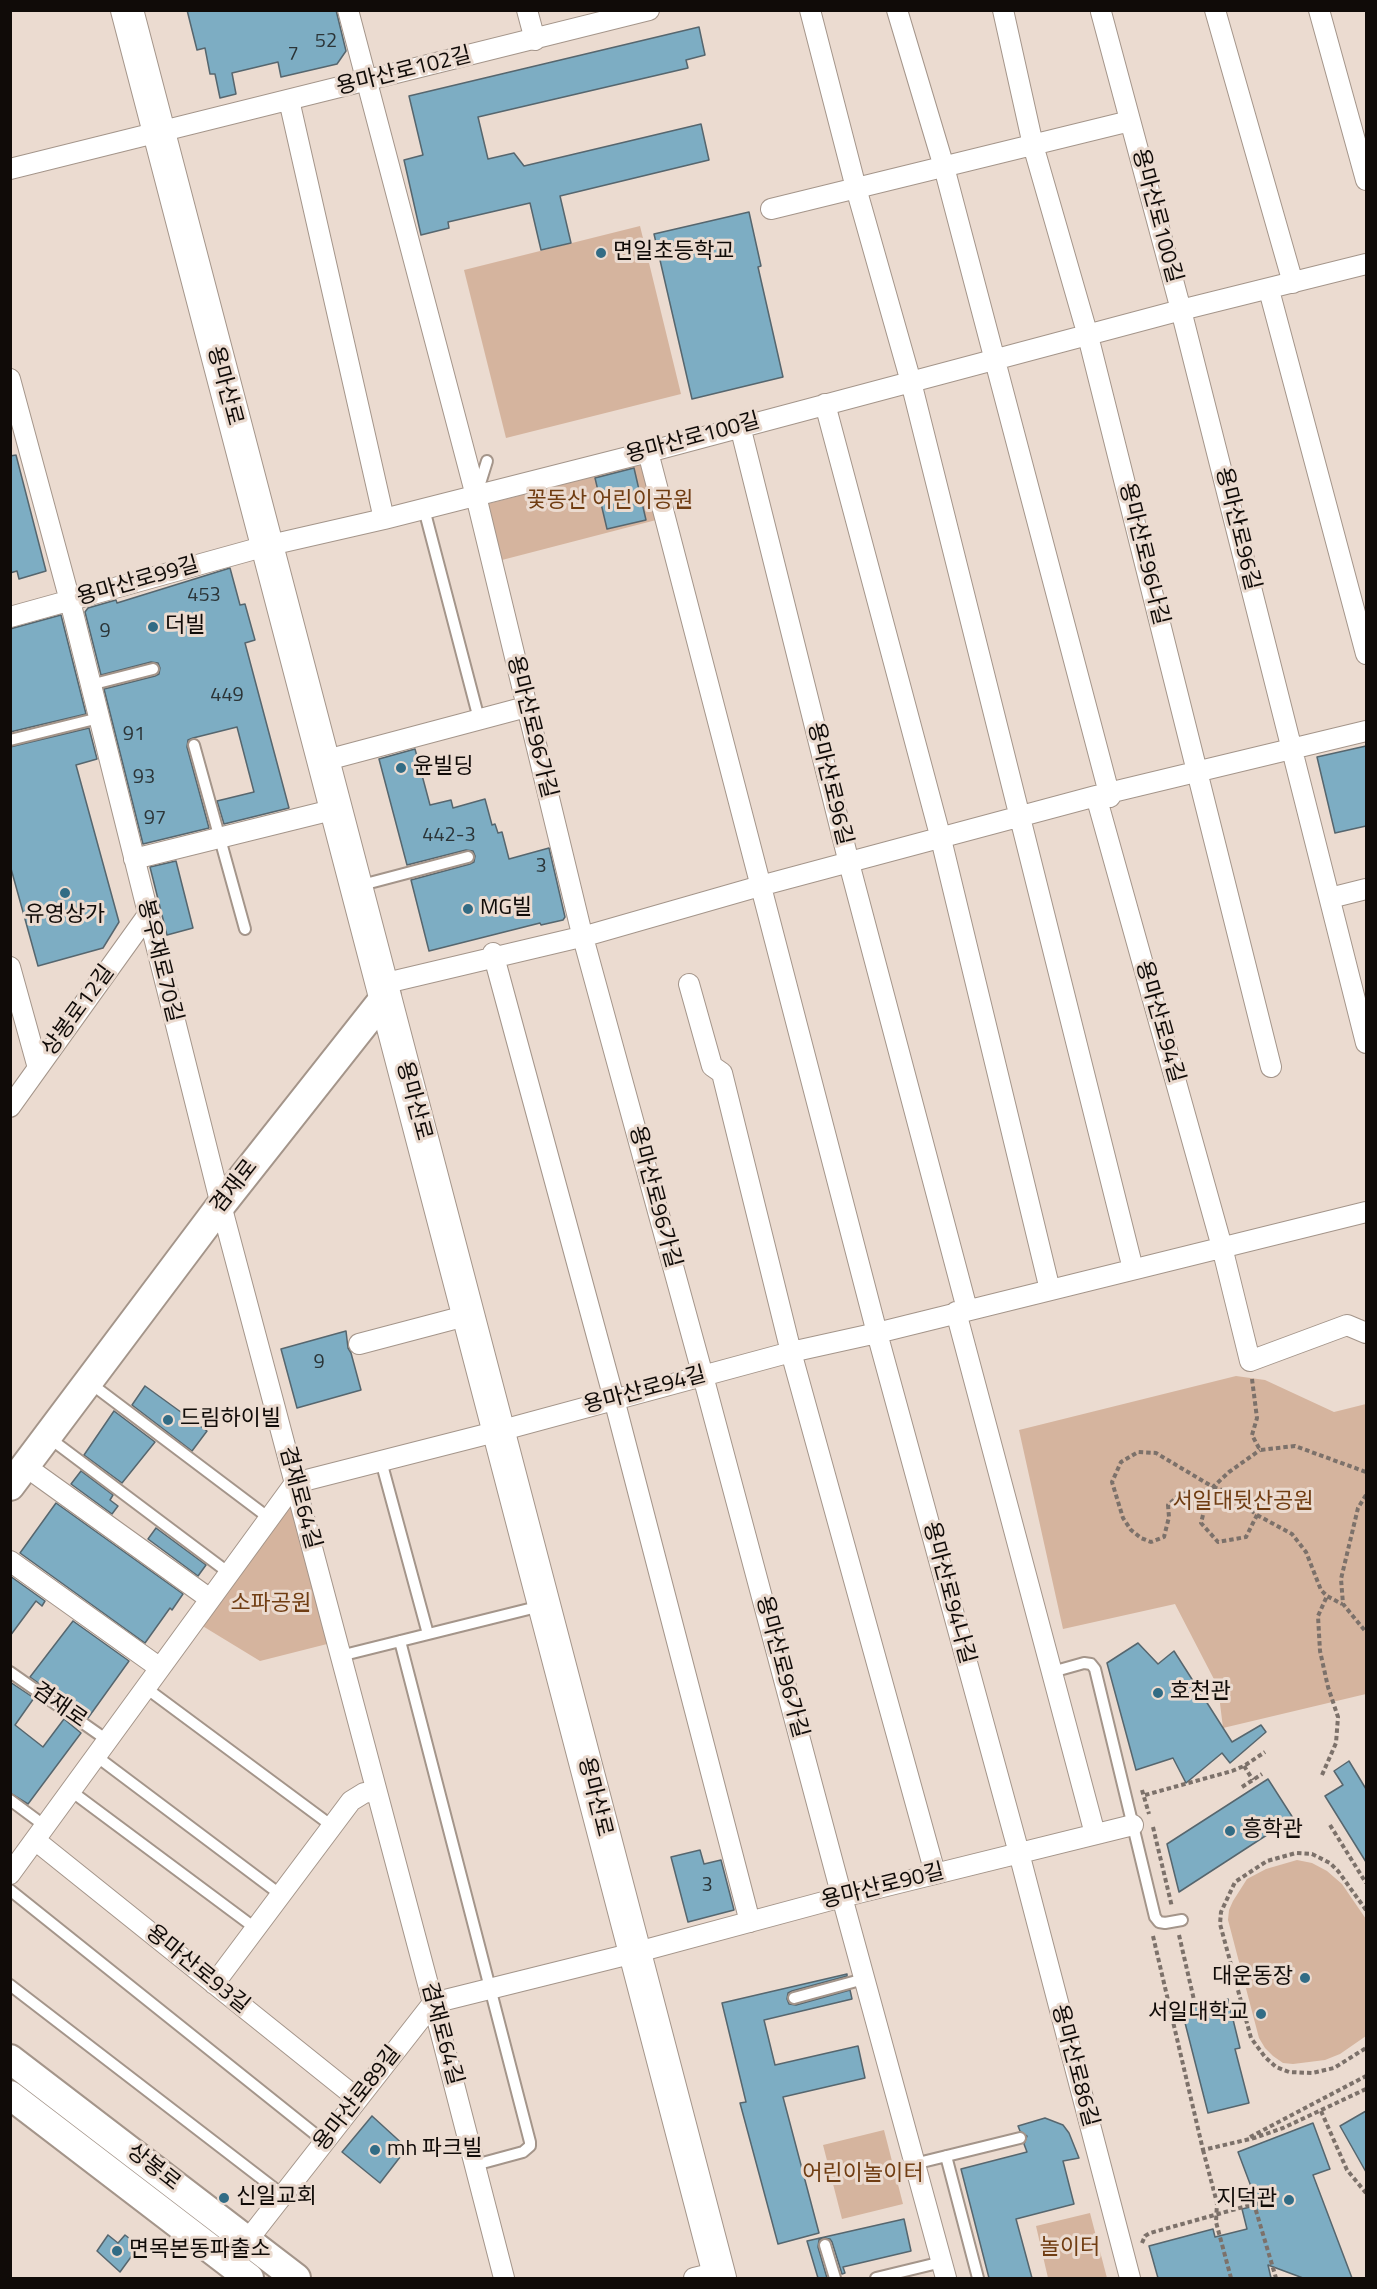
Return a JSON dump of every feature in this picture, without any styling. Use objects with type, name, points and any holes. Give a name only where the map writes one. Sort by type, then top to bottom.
[{"type":"main road","name":"용마산로","points":[[127,10],[634,1953],[711,2276]]},
{"type":"main road","name":"겸재로","points":[[18,1476],[384,990]]},
{"type":"main road","name":"상봉로","points":[[10,2059],[296,2278]]},
{"type":"main road","name":"상봉로","points":[[10,2095],[249,2278]]},
{"type":"street","points":[[348,10],[476,495]]},
{"type":"street","points":[[527,10],[535,40]]},
{"type":"street","name":"용마산로102길","points":[[10,169],[650,10]]},
{"type":"street","points":[[810,10],[856,188],[911,382],[1132,1269]]},
{"type":"street","name":"용마산로94길","points":[[897,10],[944,167],[1250,1361]]},
{"type":"street","points":[[1003,10],[1033,145],[1088,336]]},
{"type":"street","points":[[1215,10],[1293,284]]},
{"type":"street","points":[[1319,10],[1366,180]]},
{"type":"street","name":"용마산로100길","points":[[1102,11],[1181,310]]},
{"type":"street","points":[[289,100],[384,519]]},
{"type":"street","name":"용마산로100길","points":[[771,209],[1130,121]]},
{"type":"street","name":"용마산로100길","points":[[266,546],[384,519],[648,452],[1181,310],[1269,290],[1366,264]]},
{"type":"street","points":[[1269,290],[1366,654]]},
{"type":"street","name":"용마산로96길","points":[[1181,310],[1292,748]]},
{"type":"street","name":"용마산로96나길","points":[[1088,336],[1198,772]]},
{"type":"street","name":"봉우재로70길","points":[[10,379],[70,601],[147,916],[221,1204]]},
{"type":"street","points":[[825,404],[940,839],[1050,1290]]},
{"type":"street","name":"용마산로96길","points":[[740,426],[849,863]]},
{"type":"street","points":[[648,452],[877,1333]]},
{"type":"street","name":"용마산로96가길","points":[[476,495],[582,936],[944,2270]]},
{"type":"street","name":"용마산로99길","points":[[10,617],[266,546]]},
{"type":"street","points":[[323,761],[526,707]]},
{"type":"street","name":"용마산로96길","points":[[384,990],[494,955],[582,936],[1020,817],[1366,731]]},
{"type":"street","points":[[1292,748],[1366,1043]]},
{"type":"street","points":[[1198,772],[1271,1067]]},
{"type":"street","points":[[134,859],[336,809]]},
{"type":"street","points":[[849,863],[1052,1672],[1095,1834]]},
{"type":"street","points":[[1330,898],[1366,889]]},
{"type":"street","name":"상봉로12길","points":[[10,1107],[147,916]]},
{"type":"street","points":[[494,955],[614,1399],[750,1922]]},
{"type":"street","points":[[12,977],[38,1068]]},
{"type":"street","points":[[689,984],[711,1066],[722,1073],[791,1352],[935,1873]]},
{"type":"street","name":"겸재로64길","points":[[221,1204],[504,2278]]},
{"type":"street","name":"용마산로94길","points":[[499,1431],[791,1352],[877,1333],[1366,1212]]},
{"type":"street","points":[[359,1344],[469,1315]]},
{"type":"street","points":[[1250,1361],[1347,1325],[1366,1333]]},
{"type":"street","name":"용마산로94나길","points":[[877,1333],[1019,1853]]},
{"type":"street","points":[[10,1874],[295,1483],[499,1431]]},
{"type":"street","name":"겸재로","points":[[18,1476],[210,1599]]},
{"type":"street","points":[[10,1561],[160,1668]]},
{"type":"street","points":[[214,1984],[351,1801],[364,1793],[376,1791]]},
{"type":"street","name":"용마산로90길","points":[[634,1953],[935,1873],[1133,1825]]},
{"type":"street","name":"용마산로93길","points":[[40,1833],[214,1984],[358,2099]]},
{"type":"street","name":"용마산로86길","points":[[1019,1853],[1130,2278]]},
{"type":"street","points":[[433,2003],[634,1953]]},
{"type":"street","name":"용마산로89길","points":[[247,2241],[433,2003]]},
{"type":"lane","points":[[476,495],[487,461]]},
{"type":"lane","points":[[424,509],[479,719]]},
{"type":"lane","points":[[90,685],[153,669]]},
{"type":"lane","points":[[10,740],[99,718]]},
{"type":"lane","points":[[194,745],[245,929]]},
{"type":"lane","points":[[357,886],[468,857]]},
{"type":"lane","points":[[88,1382],[269,1518]]},
{"type":"lane","points":[[47,1437],[229,1573]]},
{"type":"lane","points":[[381,1461],[428,1634]]},
{"type":"lane","points":[[340,1656],[544,1605]]},
{"type":"lane","points":[[400,1641],[530,2142],[530,2146],[523,2152],[475,2165]]},
{"type":"lane","points":[[1052,1672],[1084,1663],[1091,1664],[1095,1669],[1155,1917],[1159,1922],[1180,1924]]},
{"type":"lane","name":"겸재로","points":[[10,1672],[102,1748]]},
{"type":"lane","points":[[146,1688],[332,1826]]},
{"type":"lane","points":[[102,1748],[281,1895]]},
{"type":"lane","points":[[71,1791],[255,1928]]},
{"type":"lane","name":"용마산로93길","points":[[10,1800],[40,1833]]},
{"type":"lane","points":[[10,1890],[325,2142]]},
{"type":"lane","points":[[794,1998],[864,1979]]},
{"type":"lane","points":[[10,1985],[284,2195]]},
{"type":"lane","points":[[914,2164],[1020,2138]]},
{"type":"lane","points":[[946,2156],[978,2278]]},
{"type":"lane","points":[[825,2245],[835,2278]]},
{"type":"lane","points":[[876,2278],[944,2270]]},
{"type":"path","points":[[1250,1361],[1257,1418],[1252,1435],[1260,1450]]},
{"type":"path","points":[[1257,1515],[1246,1537],[1218,1542],[1201,1523],[1211,1489],[1229,1472],[1260,1450],[1294,1446],[1366,1472]]},
{"type":"path","points":[[1211,1489],[1156,1453],[1138,1452],[1121,1462],[1112,1482],[1123,1518],[1131,1530],[1151,1542],[1164,1537],[1169,1517],[1168,1504],[1180,1494],[1211,1489],[1228,1492],[1257,1515],[1292,1534],[1306,1552],[1318,1582],[1327,1596],[1343,1604],[1366,1632]]},
{"type":"path","points":[[1343,1604],[1341,1579],[1358,1508],[1366,1496]]},
{"type":"path","points":[[1322,1775],[1336,1743],[1338,1717],[1328,1688],[1320,1652],[1318,1616],[1327,1596]]},
{"type":"path","points":[[1173,1911],[1145,1795],[1244,1766],[1266,1752]]},
{"type":"path","points":[[1244,1766],[1253,1780]]},
{"type":"path","points":[[1242,1787],[1262,1774]]},
{"type":"path","points":[[1330,1825],[1366,1883]]},
{"type":"path","points":[[1365,2051],[1334,2068],[1312,2073],[1289,2072],[1276,2067],[1265,2057],[1251,2038],[1220,1924],[1221,1912],[1235,1882],[1267,1861],[1296,1853],[1312,1854],[1330,1863],[1366,1910]]},
{"type":"path","points":[[1180,1924],[1194,2000]]},
{"type":"path","points":[[1150,1930],[1217,2203],[1216,2222],[1231,2278]]},
{"type":"path","points":[[1243,2141],[1366,2076]]},
{"type":"path","points":[[1203,2150],[1243,2141],[1283,2128],[1366,2089]]},
{"type":"path","points":[[1321,2111],[1347,2170],[1366,2193]]},
{"type":"path","points":[[1142,2248],[1141,2241],[1150,2233],[1254,2204],[1276,2278]]},
{"type":"green space","points":[[640,226],[681,394],[506,438],[464,270]]},
{"type":"green space","name":"꽃동산 어린이공원","points":[[646,463],[660,519],[502,560],[487,504]]},
{"type":"green space","name":"서일대뒷산공원","points":[[1236,1376],[1265,1380],[1334,1412],[1366,1404],[1366,1694],[1223,1728],[1218,1687],[1175,1604],[1063,1629],[1019,1430]]},
{"type":"green space","name":"소파공원","points":[[294,1487],[335,1642],[260,1661],[196,1622]]},
{"type":"green space","name":"대운동장","points":[[1297,1860],[1312,1863],[1327,1871],[1342,1884],[1366,1919],[1366,2036],[1340,2054],[1325,2060],[1293,2064],[1283,2063],[1273,2056],[1259,2038],[1228,1920],[1233,1901],[1247,1879],[1266,1869]]},
{"type":"green space","name":"어린이놀이터","points":[[884,2130],[903,2204],[842,2219],[823,2145]]},
{"type":"green space","name":"놀이터","points":[[1090,2213],[1107,2278],[1048,2278],[1036,2226]]},
{"type":"building","points":[[187,10],[336,10],[346,51],[337,64],[281,77],[278,62],[232,73],[236,94],[220,98],[215,74],[210,74],[205,48],[197,50]]},
{"type":"building","points":[[699,27],[705,55],[686,60],[688,68],[478,117],[488,159],[514,153],[524,166],[701,124],[709,160],[560,196],[571,243],[541,250],[530,203],[448,222],[449,228],[421,235],[404,160],[423,155],[409,96]]},
{"type":"building","points":[[749,212],[761,266],[758,267],[783,377],[692,399],[654,234]]},
{"type":"building","points":[[16,455],[46,571],[19,579],[17,571],[10,573],[10,456]]},
{"type":"building","points":[[634,468],[646,520],[607,529],[595,478]]},
{"type":"building","points":[[230,568],[240,605],[245,604],[255,640],[245,643],[289,808],[224,824],[217,801],[254,792],[237,727],[188,740],[187,747],[209,828],[143,844],[104,689],[155,676],[159,674],[160,668],[158,663],[151,662],[101,675],[85,612],[88,608],[116,600],[117,603]]},
{"type":"building","points":[[61,615],[86,714],[10,732],[10,629]]},
{"type":"building","name":"유영상가","points":[[89,728],[97,759],[76,765],[119,922],[103,948],[38,966],[10,865],[10,747]]},
{"type":"building","points":[[1366,746],[1366,826],[1335,833],[1317,757]]},
{"type":"building","points":[[415,749],[430,805],[451,800],[453,808],[485,799],[492,825],[495,824],[498,833],[502,832],[509,859],[549,848],[565,917],[563,920],[541,925],[540,923],[429,951],[411,880],[470,864],[474,862],[475,856],[473,851],[466,850],[407,865],[379,759]]},
{"type":"building","points":[[176,861],[193,928],[167,935],[150,867]]},
{"type":"building","points":[[346,1331],[348,1348],[361,1390],[297,1408],[281,1349]]},
{"type":"building","name":"드림하이빌","points":[[145,1386],[207,1431],[192,1451],[132,1405]]},
{"type":"building","points":[[114,1411],[155,1442],[122,1483],[84,1455]]},
{"type":"building","points":[[81,1471],[113,1495],[110,1500],[118,1506],[112,1514],[71,1484]]},
{"type":"building","points":[[56,1503],[183,1594],[145,1643],[20,1553]]},
{"type":"building","points":[[156,1528],[206,1565],[198,1576],[148,1539]]},
{"type":"building","points":[[10,1576],[45,1601],[42,1606],[36,1601],[10,1636]]},
{"type":"building","points":[[73,1621],[129,1661],[88,1718],[30,1677]]},
{"type":"building","name":"호천관","points":[[1138,1643],[1158,1664],[1174,1651],[1232,1742],[1261,1725],[1266,1732],[1230,1763],[1222,1753],[1186,1783],[1173,1758],[1136,1770],[1107,1663]]},
{"type":"building","points":[[10,1682],[34,1698],[15,1725],[43,1747],[64,1719],[81,1733],[28,1804],[10,1793]]},
{"type":"building","points":[[1349,1761],[1366,1789],[1366,1862],[1325,1796],[1343,1785],[1334,1771]]},
{"type":"building","name":"흥학관","points":[[1268,1779],[1293,1818],[1179,1892],[1167,1844]]},
{"type":"building","points":[[700,1850],[704,1864],[721,1860],[734,1910],[688,1922],[671,1857]]},
{"type":"building","points":[[847,1974],[847,1976],[792,1991],[788,1993],[787,1999],[789,2004],[796,2005],[850,1990],[852,1999],[764,2020],[775,2065],[858,2046],[865,2078],[783,2097],[819,2233],[778,2244],[740,2103],[746,2102],[722,2003]]},
{"type":"building","points":[[1228,1999],[1240,2048],[1235,2049],[1249,2103],[1208,2113],[1182,2011]]},
{"type":"building","points":[[1366,2111],[1366,2172],[1340,2126]]},
{"type":"building","name":"mh 파크빌","points":[[372,2116],[407,2148],[380,2183],[342,2152]]},
{"type":"building","points":[[1045,2118],[1063,2125],[1069,2133],[1079,2158],[1063,2161],[1074,2204],[1016,2219],[1032,2278],[989,2278],[961,2169],[1027,2152],[1024,2144],[1027,2136],[1020,2131],[1018,2126]]},
{"type":"building","name":"지덕관","points":[[1313,2123],[1330,2169],[1313,2175],[1352,2278],[1303,2278],[1268,2265],[1271,2278],[1158,2278],[1149,2246],[1213,2229],[1215,2237],[1247,2229],[1242,2209],[1258,2205],[1238,2152]]},
{"type":"building","points":[[904,2219],[911,2251],[843,2267],[845,2273],[842,2274],[830,2239],[819,2240],[818,2247],[827,2278],[818,2278],[807,2241]]},
{"type":"building","points":[[108,2235],[118,2243],[125,2235],[139,2246],[120,2272],[97,2251]]},
{"type":"place","name":"면일초등학교","points":[[601,253]]},
{"type":"place","name":"더빌","points":[[153,627]]},
{"type":"place","name":"윤빌딩","points":[[401,768]]},
{"type":"place","name":"유영상가","points":[[65,893]]},
{"type":"place","name":"MG빌","points":[[468,909]]},
{"type":"place","name":"드림하이빌","points":[[168,1420]]},
{"type":"place","name":"호천관","points":[[1158,1693]]},
{"type":"place","name":"흥학관","points":[[1230,1831]]},
{"type":"place","name":"대운동장","points":[[1305,1978]]},
{"type":"place","name":"서일대학교","points":[[1261,2014]]},
{"type":"place","name":"mh 파크빌","points":[[375,2150]]},
{"type":"place","name":"신일교회","points":[[224,2198]]},
{"type":"place","name":"지덕관","points":[[1289,2200]]},
{"type":"place","name":"면목본동파출소","points":[[117,2251]]}]
